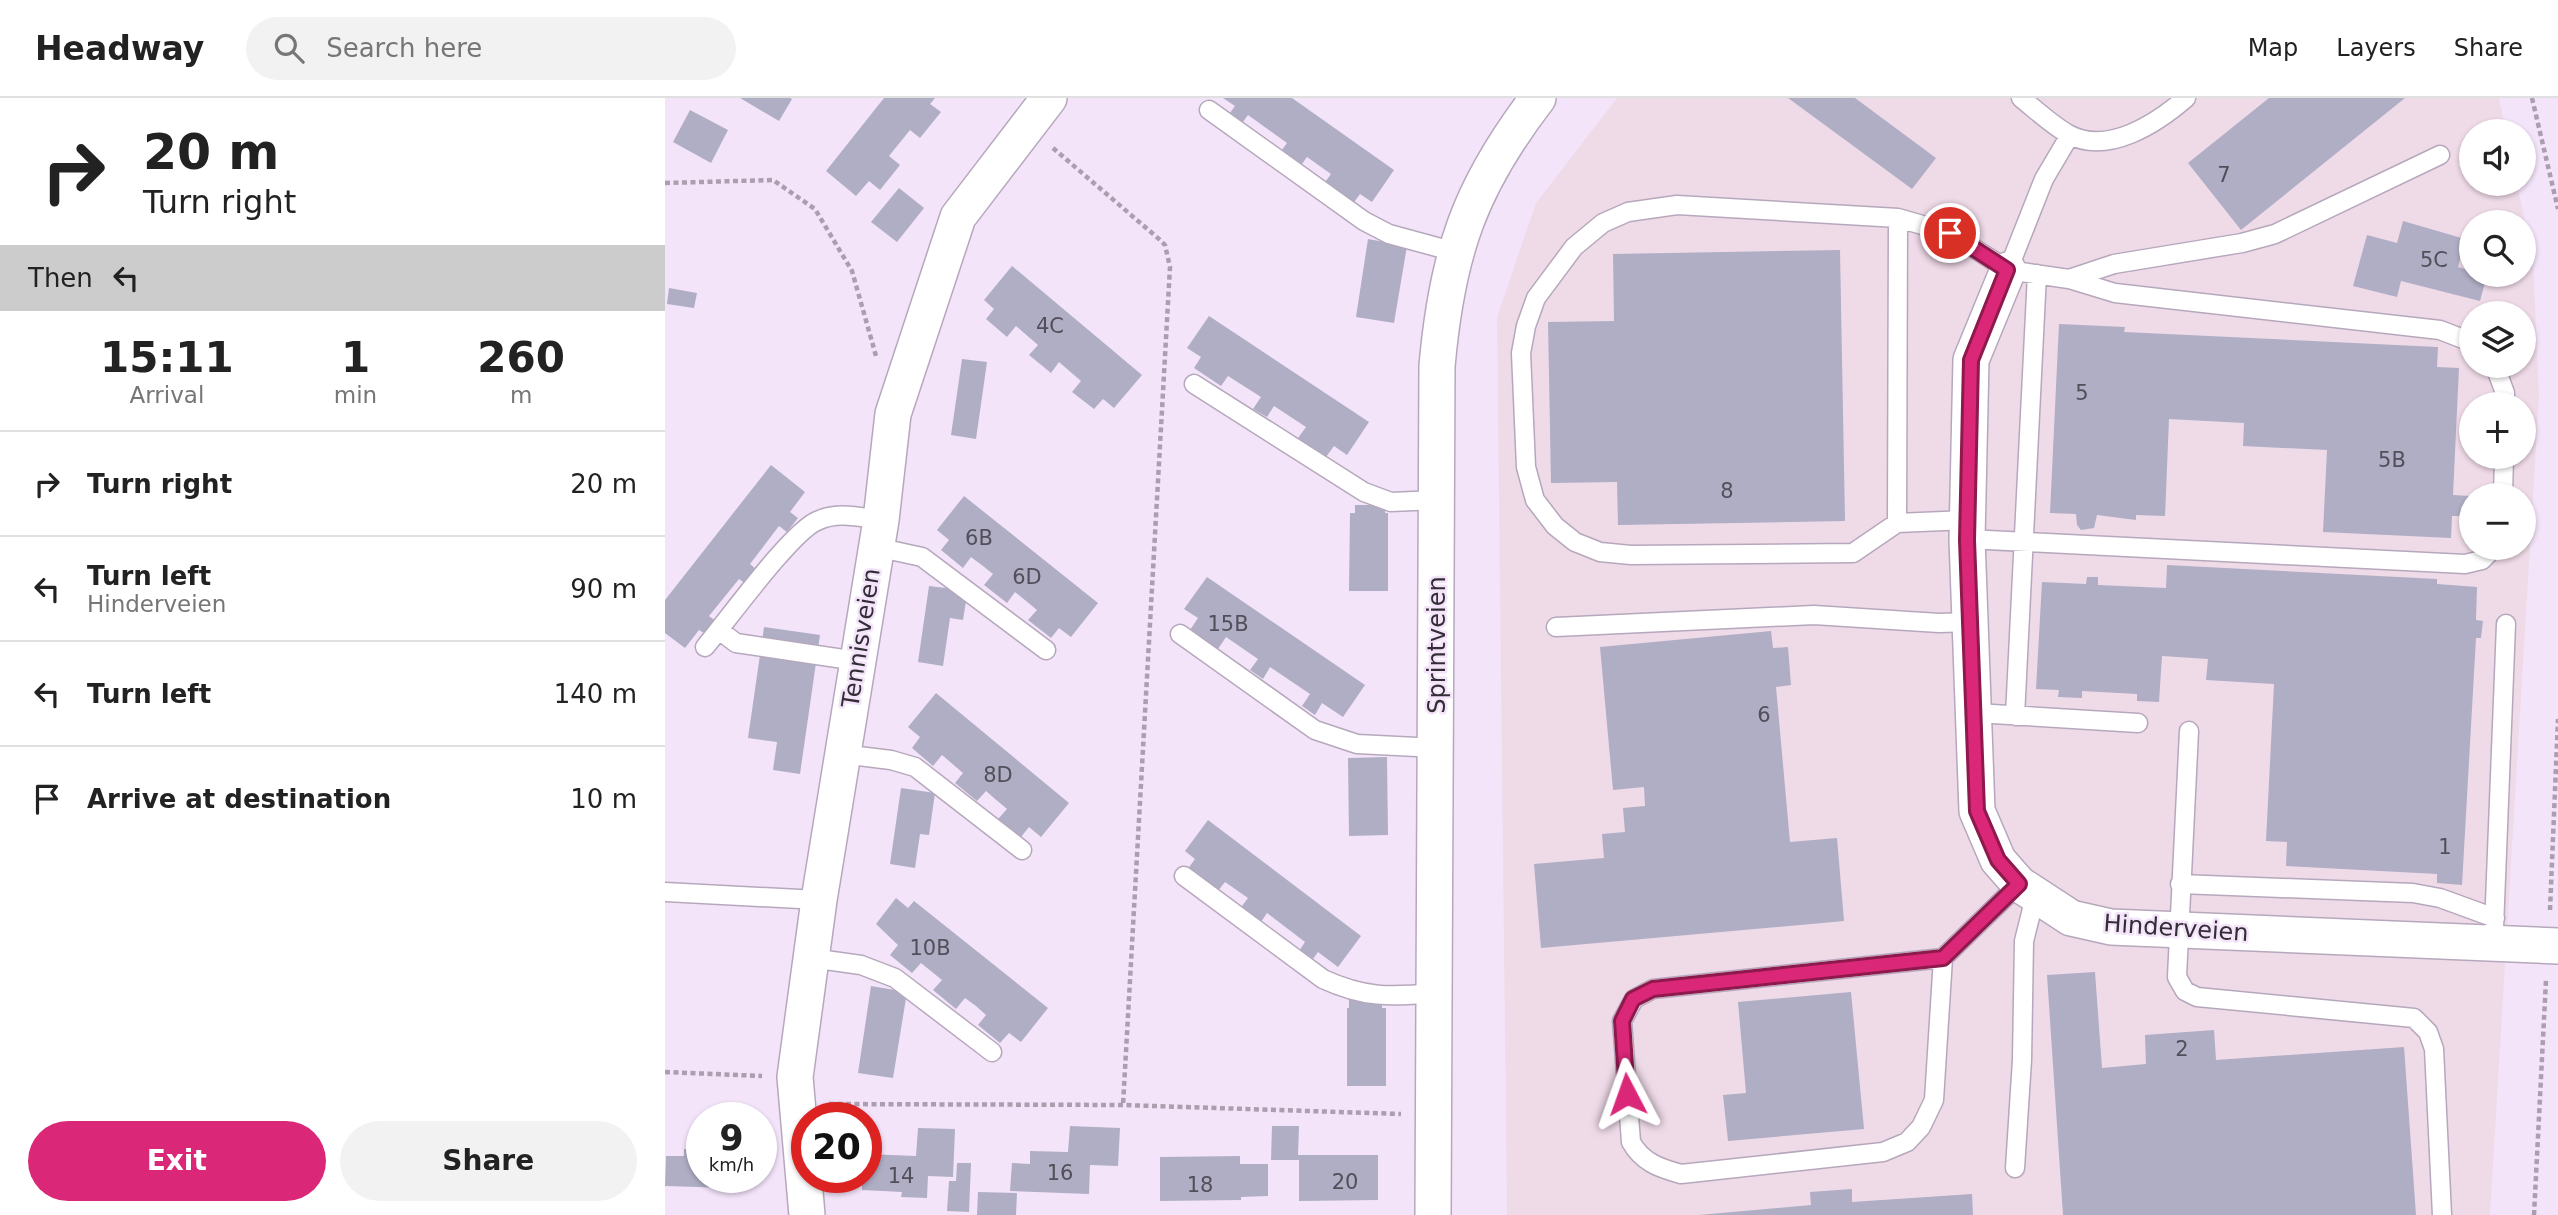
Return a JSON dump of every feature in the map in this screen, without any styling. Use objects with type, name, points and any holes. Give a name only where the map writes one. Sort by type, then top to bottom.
[{"type":"street","name":"Tennisveien","points":[[807,1215],[795,1091],[819,900],[879,534],[893,414],[958,218],[1049,98]]},
{"type":"street","name":"Sprintveien","points":[[1433,1215],[1437,366],[1445,290],[1455,251],[1487,172],[1507,138],[1538,98]]},
{"type":"street","name":"Hinderveien","points":[[2022,272],[1971,360],[1967,530],[1976,713],[1977,811],[1998,860],[2027,890],[2071,918],[2111,927],[2177,930],[2494,931],[2558,946]]},
{"type":"lane","points":[[2021,98],[2070,135],[2096,141],[2124,135],[2160,120],[2186,98]]},
{"type":"lane","points":[[1209,110],[1364,220],[1389,234],[1455,251]]},
{"type":"lane","points":[[2015,716],[2022,542],[2022,272],[2044,179],[2070,135]]},
{"type":"lane","points":[[2069,279],[2114,264],[2275,234],[2440,155]]},
{"type":"lane","points":[[2459,337],[2440,330],[2115,293],[2069,279],[2022,272],[1950,233],[1898,218],[1677,205],[1628,212],[1603,223],[1574,247],[1536,298],[1526,326],[1521,353],[1526,467],[1535,500],[1555,526],[1575,542],[1600,552],[1631,555],[1853,553],[1897,523],[1967,530],[2022,542],[2465,564],[2482,560]]},
{"type":"lane","points":[[1897,523],[1898,218]]},
{"type":"lane","points":[[1194,384],[1364,492],[1391,502],[1437,500]]},
{"type":"lane","points":[[705,648],[796,537],[815,521],[839,514],[922,557],[1046,650]]},
{"type":"lane","points":[[1556,627],[1814,615],[1939,623],[1971,622]]},
{"type":"lane","points":[[2180,884],[2413,893],[2440,898],[2494,931],[2506,624]]},
{"type":"lane","points":[[719,630],[736,643],[857,661]]},
{"type":"lane","points":[[1180,634],[1315,730],[1357,744],[1437,748]]},
{"type":"lane","points":[[1976,713],[2138,723]]},
{"type":"lane","points":[[2189,731],[2177,930],[2177,977],[2185,991],[2197,997],[2414,1018],[2428,1032],[2434,1049],[2442,1215]]},
{"type":"lane","points":[[842,754],[891,760],[915,767],[1022,850]]},
{"type":"lane","points":[[1184,876],[1323,979],[1344,989],[1365,995],[1392,997],[1434,993]]},
{"type":"lane","points":[[1943,958],[1934,1100],[1921,1127],[1907,1142],[1883,1152],[1681,1174],[1659,1168],[1638,1154],[1630,1142],[1622,1021],[1633,999],[1653,989],[1943,958],[2027,890]]},
{"type":"lane","points":[[2015,1168],[2022,1060],[2027,890]]},
{"type":"lane","points":[[665,892],[819,900]]},
{"type":"lane","points":[[811,958],[861,965],[895,978],[992,1052]]},
{"type":"path","points":[[2532,98],[2558,209]]},
{"type":"path","points":[[1026,125],[1146,226],[1165,245],[1170,268],[1123,1105]]},
{"type":"path","points":[[665,183],[773,180],[815,209],[852,271],[878,362]]},
{"type":"path","points":[[2550,911],[2558,719]]},
{"type":"path","points":[[2534,1215],[2546,980]]},
{"type":"path","points":[[665,1072],[795,1091],[1434,1116]]},
{"type":"shaded area","points":[[1617,98],[2499,98],[2503,119],[2459,119],[2459,196],[2520,196],[2523,210],[2459,210],[2459,287],[2534,287],[2535,301],[2459,301],[2459,378],[2536,378],[2536,327],[2539,396],[2536,446],[2536,392],[2459,392],[2459,469],[2535,469],[2534,483],[2459,483],[2459,560],[2529,560],[2490,1215],[1507,1215],[1497,317],[1536,203]]},
{"type":"building","points":[[740,98],[790,98],[792,99],[779,121]]},
{"type":"building","points":[[884,98],[935,98],[930,104],[941,112],[920,138],[910,130],[889,156],[900,165],[880,190],[869,181],[856,196],[826,171]]},
{"type":"building","points":[[1223,98],[1292,98],[1394,170],[1372,202],[1360,194],[1352,205],[1323,185],[1331,174],[1307,157],[1299,168],[1279,154],[1287,143],[1248,115],[1240,126],[1227,117],[1235,106]]},
{"type":"building","points":[[1788,98],[1855,98],[1936,158],[1912,189]]},
{"type":"building","points":[[2269,98],[2405,98],[2241,230],[2188,163]]},
{"type":"building","points":[[690,110],[728,130],[711,163],[673,142]]},
{"type":"building","points":[[899,188],[924,208],[897,242],[871,222]]},
{"type":"building","points":[[2403,221],[2459,237],[2459,287],[2484,287],[2480,301],[2401,281],[2397,297],[2353,286],[2367,235],[2397,243]]},
{"type":"building","points":[[1368,239],[1407,246],[1394,323],[1356,317]]},
{"type":"building","points":[[1840,250],[1845,521],[1618,525],[1617,482],[1551,483],[1548,322],[1614,321],[1613,254]]},
{"type":"building","points":[[1012,266],[1142,375],[1114,408],[1103,399],[1094,409],[1072,392],[1081,381],[1059,362],[1051,373],[1029,355],[1038,345],[1016,326],[1007,337],[986,319],[994,309],[984,300]]},
{"type":"building","points":[[669,288],[697,293],[694,308],[667,304]]},
{"type":"building","points":[[1209,316],[1369,422],[1347,455],[1334,446],[1326,457],[1298,438],[1306,427],[1274,406],[1267,417],[1253,409],[1261,397],[1228,376],[1221,386],[1194,368],[1201,357],[1187,348]]},
{"type":"building","points":[[2059,324],[2125,327],[2124,332],[2438,347],[2437,367],[2459,368],[2453,495],[2459,495],[2459,516],[2452,516],[2451,538],[2323,532],[2327,450],[2243,446],[2244,423],[2169,419],[2165,516],[2136,515],[2136,520],[2097,515],[2094,528],[2081,530],[2077,525],[2076,514],[2050,513]]},
{"type":"building","points":[[962,359],[987,362],[976,439],[951,435]]},
{"type":"building","points":[[771,465],[805,492],[790,512],[798,518],[787,532],[779,526],[750,564],[757,570],[746,584],[739,579],[709,616],[717,622],[707,635],[699,630],[685,648],[665,633],[665,600]]},
{"type":"building","points":[[964,496],[1098,603],[1071,637],[1059,628],[1051,638],[1028,620],[1037,610],[1015,592],[1007,603],[984,585],[993,574],[983,566],[971,557],[963,568],[941,550],[949,540],[937,530]]},
{"type":"building","points":[[1355,505],[1385,505],[1385,513],[1388,513],[1388,591],[1349,591],[1350,513],[1355,513]]},
{"type":"building","points":[[2167,565],[2437,579],[2437,584],[2477,587],[2476,620],[2483,621],[2481,638],[2476,638],[2462,885],[2437,883],[2437,874],[2286,866],[2287,842],[2266,841],[2274,684],[2206,680],[2208,659],[2162,656],[2159,702],[2137,701],[2137,694],[2082,691],[2082,698],[2058,697],[2059,690],[2036,689],[2042,582],[2086,584],[2087,577],[2098,577],[2098,585],[2166,588]]},
{"type":"building","points":[[1207,577],[1365,685],[1343,717],[1322,703],[1315,715],[1302,706],[1310,694],[1270,667],[1263,679],[1250,670],[1258,659],[1226,637],[1218,649],[1190,630],[1198,618],[1184,609]]},
{"type":"building","points":[[929,586],[954,589],[954,593],[967,595],[963,620],[950,618],[943,666],[918,662]]},
{"type":"building","points":[[764,627],[820,635],[800,774],[773,770],[777,742],[748,738]]},
{"type":"building","points":[[1771,631],[1773,648],[1788,647],[1791,685],[1776,687],[1790,842],[1837,838],[1844,921],[1541,948],[1534,864],[1604,858],[1602,834],[1625,832],[1623,808],[1645,806],[1644,787],[1613,790],[1600,647]]},
{"type":"building","points":[[936,693],[1069,803],[1041,837],[1029,827],[1021,837],[998,819],[1007,809],[986,791],[977,801],[955,783],[963,773],[942,755],[933,766],[912,748],[920,737],[908,727]]},
{"type":"building","points":[[1387,757],[1388,835],[1349,836],[1348,758]]},
{"type":"building","points":[[901,788],[935,793],[929,835],[920,834],[915,868],[890,864]]},
{"type":"building","points":[[1208,820],[1361,936],[1338,967],[1318,952],[1310,963],[1297,954],[1305,942],[1267,913],[1259,925],[1239,910],[1248,898],[1225,882],[1217,892],[1187,870],[1195,859],[1185,851]]},
{"type":"building","points":[[896,898],[908,908],[914,901],[1048,1008],[1021,1042],[1009,1033],[1000,1043],[978,1025],[986,1015],[976,1006],[965,998],[956,1009],[933,990],[942,980],[921,963],[912,973],[890,955],[898,945],[876,924]]},
{"type":"building","points":[[2095,972],[2102,1068],[2146,1064],[2145,1035],[2214,1030],[2216,1060],[2404,1047],[2416,1215],[2063,1215],[2047,975]]},
{"type":"building","points":[[871,986],[907,992],[893,1078],[858,1073]]},
{"type":"building","points":[[1851,992],[1864,1129],[1728,1141],[1723,1095],[1746,1093],[1738,1002]]},
{"type":"building","points":[[1349,1000],[1382,1000],[1382,1008],[1386,1008],[1386,1086],[1347,1086]]},
{"type":"building","points":[[1070,1126],[1120,1128],[1118,1166],[1090,1165],[1089,1194],[1010,1191],[1012,1163],[1030,1164],[1030,1151],[1068,1152]]},
{"type":"building","points":[[1272,1126],[1299,1126],[1298,1155],[1378,1155],[1378,1200],[1299,1201],[1299,1160],[1271,1160]]},
{"type":"building","points":[[918,1128],[955,1129],[953,1177],[928,1176],[927,1198],[901,1197],[902,1192],[882,1191],[882,1155],[916,1156]]},
{"type":"building","points":[[686,1149],[686,1187],[665,1186],[666,1156],[684,1156]]},
{"type":"building","points":[[1240,1156],[1240,1164],[1268,1164],[1268,1196],[1241,1197],[1241,1200],[1160,1201],[1160,1157]]},
{"type":"building","points":[[957,1163],[971,1163],[969,1212],[947,1211],[949,1181],[956,1181]]},
{"type":"building","points":[[1852,1189],[1852,1202],[1972,1194],[1973,1215],[1699,1215],[1811,1205],[1810,1192]]},
{"type":"building","points":[[978,1192],[1017,1193],[1016,1215],[977,1215]]},
{"type":"route","points":[[1627,1094],[1622,1021],[1633,999],[1653,989],[1943,958],[2019,884],[1998,860],[1977,811],[1976,713],[1967,540],[1971,360],[2007,270],[1950,233]]}]
